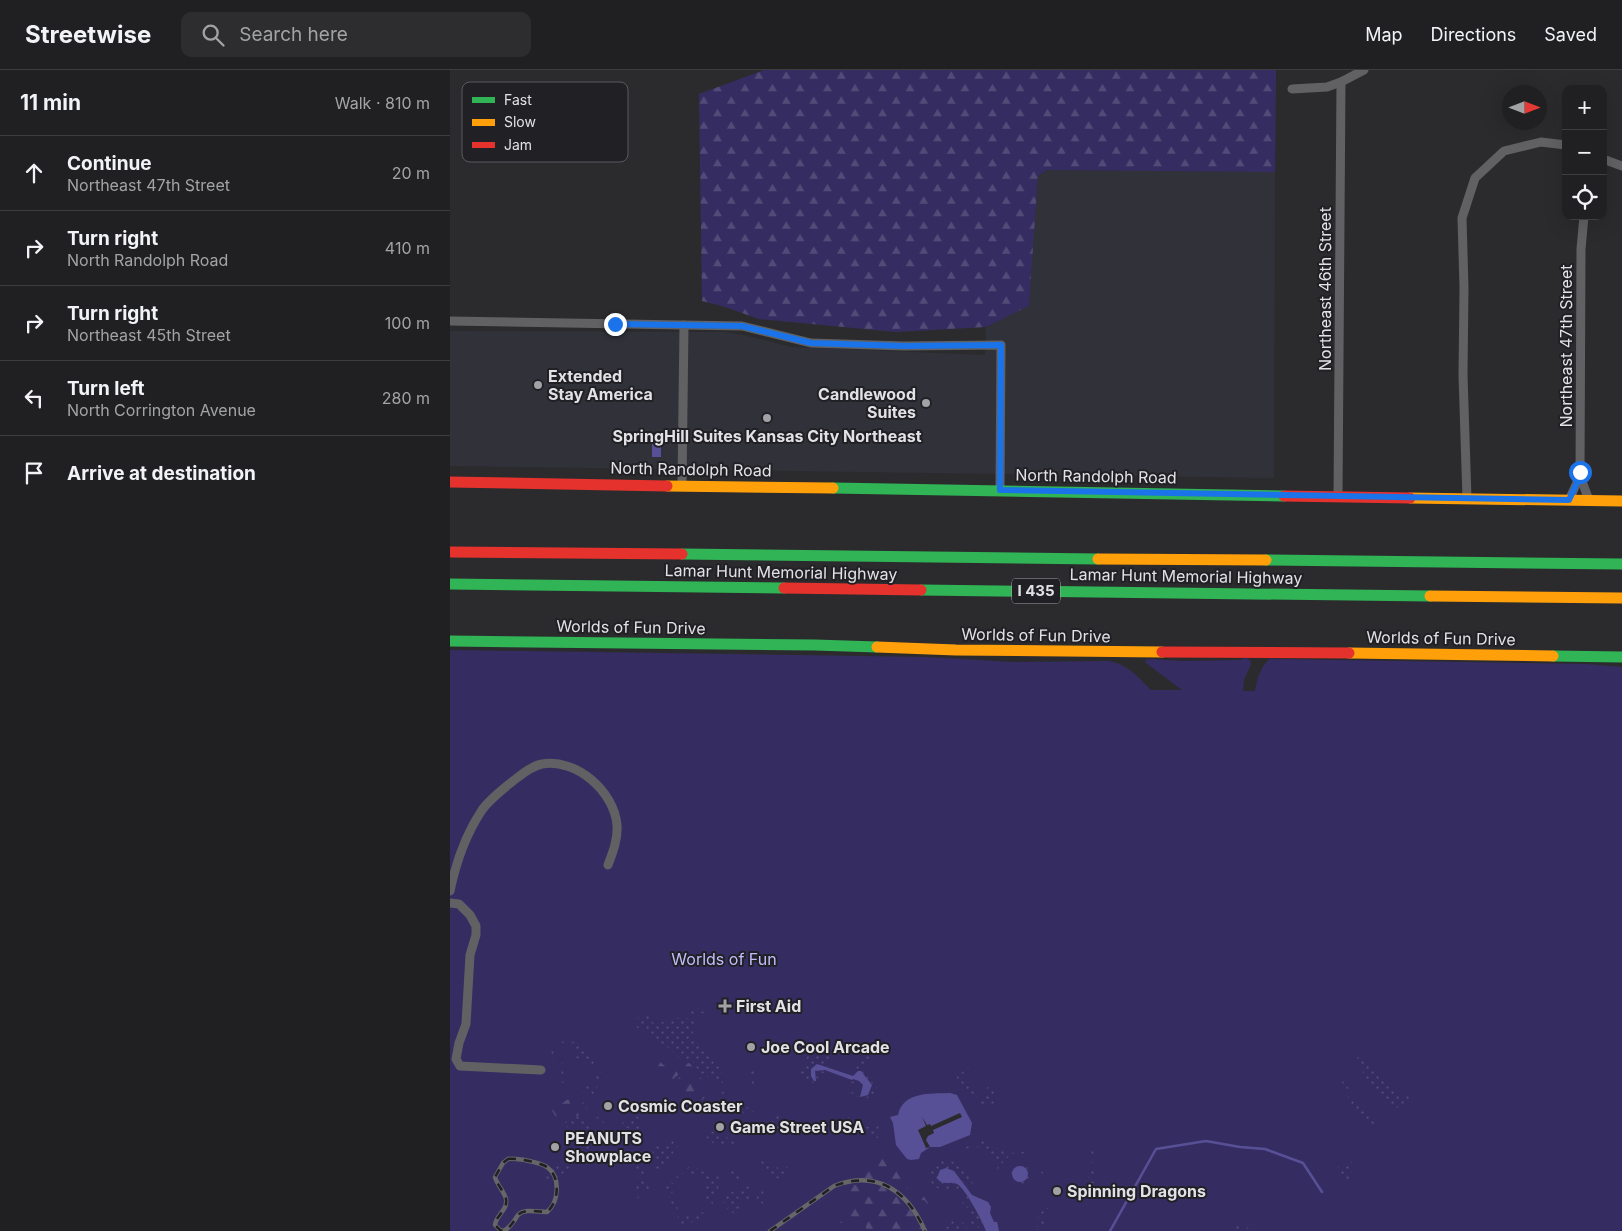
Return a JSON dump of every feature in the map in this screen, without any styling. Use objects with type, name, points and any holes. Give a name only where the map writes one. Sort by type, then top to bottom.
[{"type":"main road","name":"North Randolph Road","points":[[450,482],[1622,501]]},
{"type":"main road","name":"Lamar Hunt Memorial Highway","points":[[450,552],[1622,564]]},
{"type":"main road","name":"Lamar Hunt Memorial Highway","points":[[450,584],[1622,598]]},
{"type":"main road","name":"Worlds of Fun Drive","points":[[450,640],[815,645],[1062,652],[1263,652],[1622,657]]},
{"type":"street","points":[[1292,89],[1327,87],[1342,82],[1364,70]]},
{"type":"street","name":"Northeast 46th Street","points":[[1338,496],[1342,82]]},
{"type":"street","points":[[1467,498],[1463,375],[1464,288],[1462,218],[1475,178],[1504,151],[1541,142],[1562,145]]},
{"type":"street","points":[[1607,161],[1622,166]]},
{"type":"street","name":"Northeast 47th Street","points":[[1584,220],[1580,476],[1588,500]]},
{"type":"street","points":[[450,321],[742,326],[811,343],[904,346],[1001,345],[1000,490]]},
{"type":"street","points":[[682,485],[684,325]]},
{"type":"street","name":"Northeast 47th Street","points":[[1569,500],[1580,476]]},
{"type":"street","points":[[450,891],[459,858],[468,835],[483,809],[498,793],[525,772],[541,764],[557,764],[584,772],[610,802],[615,816],[617,835],[608,865]]},
{"type":"street","points":[[450,903],[459,904],[470,915],[476,926],[476,935],[470,955],[466,1024],[456,1058],[460,1066],[541,1070]]},
{"type":"shaded area","points":[[1048,170],[1275,172],[1274,478],[450,466],[450,331],[726,332],[791,347],[985,355],[986,327],[1029,306],[1038,176]]},
{"type":"shaded area","points":[[652,444],[661,444],[661,457],[652,457]]},
{"type":"shaded area","points":[[817,1064],[853,1076],[858,1071],[861,1071],[872,1085],[868,1095],[860,1097],[863,1085],[859,1081],[825,1070],[815,1071],[816,1081],[814,1081],[811,1076],[811,1069]]},
{"type":"shaded area","points":[[950,1093],[957,1095],[972,1123],[970,1135],[940,1147],[930,1147],[921,1153],[919,1159],[907,1159],[896,1145],[893,1123],[890,1117],[898,1115],[901,1107],[906,1102],[919,1095]]},
{"type":"shaded area","points":[[1020,1166],[1028,1174],[1020,1182],[1012,1174]]},
{"type":"shaded area","points":[[946,1168],[954,1171],[972,1195],[988,1202],[991,1207],[990,1213],[994,1222],[997,1222],[999,1231],[986,1231],[973,1206],[957,1184],[939,1181],[937,1178],[940,1170]]},
{"type":"green space","points":[[764,70],[1276,70],[1275,172],[1047,170],[1038,176],[1029,306],[986,327],[896,332],[759,319],[702,301],[699,94]]},
{"type":"green space","name":"Worlds of Fun","points":[[450,650],[927,657],[1013,662],[1107,661],[1126,668],[1151,690],[1182,690],[1146,663],[1145,660],[1150,659],[1183,661],[1240,660],[1246,658],[1250,660],[1251,664],[1244,680],[1243,691],[1255,691],[1262,668],[1272,658],[1586,664],[1622,667],[1622,1231],[450,1231]]},
{"type":"green space","points":[[701,1008],[706,1011],[695,1016],[690,1016],[685,1011]]},
{"type":"green space","points":[[649,1015],[650,1022],[653,1023],[670,1021],[681,1016],[693,1020],[696,1030],[693,1031],[694,1040],[716,1061],[723,1083],[703,1075],[696,1068],[692,1060],[681,1061],[672,1050],[633,1024],[639,1017]]},
{"type":"green space","points":[[571,1041],[573,1048],[570,1045],[560,1042]]},
{"type":"green space","points":[[572,1041],[598,1060],[595,1069],[587,1060],[576,1058]]},
{"type":"green space","points":[[560,1042],[553,1054],[556,1060],[564,1064],[563,1073],[567,1081],[566,1083],[560,1082],[563,1078],[559,1065],[548,1059],[555,1046]]},
{"type":"green space","points":[[638,1047],[656,1064],[659,1061],[666,1067],[679,1065],[678,1075],[673,1079],[666,1079],[633,1053]]},
{"type":"green space","points":[[810,1050],[828,1055],[830,1061],[828,1067],[817,1064],[811,1069],[816,1078],[814,1074],[817,1070],[827,1071],[826,1074],[819,1072],[817,1081],[822,1083],[821,1085],[811,1082],[804,1083],[800,1074]]},
{"type":"green space","points":[[873,1050],[876,1054],[860,1068],[878,1091],[872,1096],[862,1098],[850,1095],[851,1092],[858,1094],[860,1086],[850,1082],[852,1079],[860,1081],[863,1085],[861,1094],[872,1085],[861,1071],[855,1069]]},
{"type":"green space","points":[[1360,1056],[1400,1095],[1403,1097],[1408,1096],[1412,1101],[1411,1104],[1395,1108],[1382,1098],[1372,1088],[1361,1069],[1357,1061],[1357,1058]]},
{"type":"green space","points":[[689,1063],[700,1078],[713,1081],[710,1093],[702,1100],[692,1100],[674,1093],[664,1082],[672,1082],[678,1079],[682,1073],[682,1065]]},
{"type":"green space","points":[[756,1066],[754,1087],[746,1070]]},
{"type":"green space","points":[[971,1066],[973,1069],[962,1080],[978,1096],[975,1098],[957,1079],[957,1076]]},
{"type":"green space","points":[[601,1071],[594,1100],[588,1104],[586,1110],[594,1117],[605,1116],[608,1124],[603,1123],[601,1118],[594,1118],[589,1116],[580,1105],[592,1095],[591,1091],[575,1092],[575,1089],[584,1089],[590,1084],[593,1086],[597,1079],[593,1076],[598,1075]]},
{"type":"green space","points":[[1339,1075],[1359,1105],[1375,1120],[1375,1125],[1366,1124],[1360,1118]]},
{"type":"green space","points":[[988,1087],[1000,1089],[1002,1092],[995,1096],[998,1102],[985,1106],[983,1112],[976,1100],[986,1093],[983,1091]]},
{"type":"green space","points":[[725,1088],[728,1093],[719,1105],[701,1114],[697,1113],[699,1110],[716,1102]]},
{"type":"green space","points":[[569,1099],[571,1106],[579,1115],[561,1127],[552,1110]]},
{"type":"green space","points":[[741,1105],[756,1111],[744,1115],[741,1108],[732,1111],[731,1109]]},
{"type":"green space","points":[[636,1110],[639,1121],[641,1120],[639,1131],[617,1125],[629,1120],[636,1114]]},
{"type":"green space","points":[[771,1114],[783,1118],[785,1127],[778,1132],[768,1129],[767,1125]]},
{"type":"green space","points":[[850,1114],[857,1127],[870,1127],[879,1123],[878,1131],[880,1136],[877,1138],[848,1130],[845,1124]]},
{"type":"green space","points":[[579,1115],[589,1127],[593,1140],[591,1150],[589,1149],[583,1155],[570,1152],[580,1154],[584,1151],[585,1131],[578,1126],[572,1125],[561,1130],[559,1127]]},
{"type":"green space","points":[[716,1130],[718,1136],[726,1134],[729,1143],[736,1140],[737,1143],[715,1144],[705,1135]]},
{"type":"green space","points":[[615,1134],[615,1137],[608,1142],[610,1144],[610,1152],[616,1156],[623,1154],[626,1149],[625,1140],[618,1137],[618,1134],[630,1136],[642,1142],[642,1146],[614,1163],[605,1153],[603,1140]]},
{"type":"green space","points":[[984,1138],[999,1150],[1008,1151],[993,1168],[995,1162],[993,1159],[995,1158],[989,1153],[991,1150],[972,1146],[959,1153],[961,1157],[955,1153],[955,1150]]},
{"type":"green space","points":[[676,1139],[680,1143],[658,1175],[652,1148]]},
{"type":"green space","points":[[642,1148],[642,1154],[639,1154],[639,1157],[641,1157],[642,1167],[651,1191],[641,1190],[639,1194],[640,1199],[638,1199],[636,1188],[640,1183],[640,1179],[634,1172],[637,1170],[629,1156]]},
{"type":"green space","points":[[1094,1149],[1091,1169],[1095,1170],[1094,1183],[1088,1183],[1091,1151]]},
{"type":"green space","points":[[878,1151],[904,1170],[908,1188],[903,1192],[882,1181],[864,1178],[867,1162],[872,1162],[877,1157],[876,1153]]},
{"type":"green space","points":[[1019,1151],[1030,1154],[1038,1160],[1042,1169],[1043,1180],[1041,1179],[1040,1169],[1036,1162],[1024,1154],[1010,1156],[1003,1161],[999,1170],[997,1169],[1005,1157]]},
{"type":"green space","points":[[571,1159],[578,1162],[559,1177],[546,1180],[548,1170],[543,1169],[544,1163],[552,1167],[554,1164],[560,1165]]},
{"type":"green space","points":[[760,1160],[765,1162],[765,1165],[784,1169],[788,1163],[785,1179],[776,1178],[765,1173]]},
{"type":"green space","points":[[946,1160],[963,1168],[973,1184],[967,1187],[954,1171],[944,1184],[956,1184],[962,1189],[943,1190],[935,1187],[929,1178],[932,1168],[937,1163]]},
{"type":"green space","points":[[1352,1161],[1352,1171],[1346,1185],[1338,1167]]},
{"type":"green space","points":[[688,1163],[709,1175],[718,1176],[720,1182],[713,1196],[713,1204],[708,1205],[709,1202],[705,1201],[705,1195],[701,1187],[707,1182],[703,1179],[687,1174],[674,1180],[672,1179],[677,1171],[683,1174],[689,1166],[686,1164]]},
{"type":"green space","points":[[1020,1164],[1027,1167],[1030,1174],[1027,1181],[1020,1184],[1013,1181],[1010,1174],[1013,1167]]},
{"type":"green space","points":[[736,1168],[740,1171],[741,1179],[735,1180],[730,1172],[731,1169]]},
{"type":"green space","points":[[671,1182],[674,1184],[670,1190],[673,1190],[672,1194],[679,1212],[691,1216],[702,1212],[705,1214],[688,1225],[681,1224],[663,1185]]},
{"type":"green space","points":[[863,1183],[879,1185],[900,1197],[912,1210],[923,1231],[866,1231],[866,1223],[838,1223],[837,1218],[846,1204],[846,1197],[842,1188]]},
{"type":"green space","points":[[748,1186],[751,1189],[747,1202],[738,1189]]},
{"type":"green space","points":[[727,1190],[737,1196],[743,1207],[742,1210],[733,1213],[726,1209],[730,1207],[727,1202],[723,1204]]},
{"type":"green space","points":[[758,1190],[764,1191],[762,1198],[764,1207],[756,1202]]},
{"type":"green space","points":[[921,1190],[927,1191],[932,1200],[930,1217],[928,1216],[928,1205],[924,1200],[913,1201],[910,1198],[917,1195]]},
{"type":"green space","points":[[967,1196],[986,1231],[981,1231],[976,1225],[971,1227],[968,1221],[970,1220],[968,1214],[971,1213],[969,1207],[962,1209],[961,1206]]},
{"type":"green space","points":[[1041,1208],[1048,1208],[1048,1212],[1044,1212],[1044,1227],[1042,1228],[1041,1225],[1030,1231],[1032,1225],[1036,1226]]},
{"type":"green space","points":[[957,1218],[959,1224],[965,1222],[967,1228],[961,1231],[942,1231],[943,1226],[948,1227],[949,1220]]},
{"type":"green space","points":[[1236,1219],[1240,1225],[1256,1231],[1229,1231]]},
{"type":"pier","points":[[960,1113],[962,1117],[933,1130],[934,1133],[928,1136],[926,1140],[930,1147],[926,1148],[918,1130],[926,1126],[922,1117],[927,1125],[930,1124],[931,1126]]},
{"type":"waterway","points":[[1110,1231],[1156,1149],[1206,1141],[1265,1149],[1303,1163],[1322,1192]]},
{"type":"railway","points":[[508,1159],[528,1161],[547,1167],[555,1177],[557,1190],[554,1202],[547,1212],[528,1211],[521,1213],[511,1226],[504,1231],[495,1225],[506,1203],[505,1196],[495,1177],[503,1163],[508,1159]]},
{"type":"railway","points":[[770,1231],[834,1186],[850,1181],[864,1180],[878,1182],[900,1195],[910,1205],[925,1231]]},
{"type":"traffic: fast","points":[[833,488],[1284,496]]},
{"type":"traffic: fast","points":[[682,554],[1098,559]]},
{"type":"traffic: fast","points":[[1266,560],[1622,564]]},
{"type":"traffic: fast","points":[[450,584],[784,588]]},
{"type":"traffic: fast","points":[[921,590],[1430,596]]},
{"type":"traffic: fast","points":[[450,641],[877,647]]},
{"type":"traffic: fast","points":[[1553,656],[1622,657]]},
{"type":"traffic: slow","points":[[667,486],[833,488]]},
{"type":"traffic: slow","points":[[1410,498],[1622,501]]},
{"type":"traffic: slow","points":[[1098,559],[1266,560]]},
{"type":"traffic: slow","points":[[1430,596],[1622,598]]},
{"type":"traffic: slow","points":[[877,647],[956,650],[1162,652]]},
{"type":"traffic: slow","points":[[1349,653],[1553,656]]},
{"type":"traffic: jam","points":[[450,482],[667,486]]},
{"type":"traffic: jam","points":[[1284,496],[1410,498]]},
{"type":"traffic: jam","points":[[450,552],[682,554]]},
{"type":"traffic: jam","points":[[784,588],[921,590]]},
{"type":"traffic: jam","points":[[1162,652],[1349,653]]},
{"type":"place","name":"Extended Stay America","points":[[538,385]]},
{"type":"place","name":"Candlewood Suites","points":[[926,403]]},
{"type":"place","name":"SpringHill Suites Kansas City Northeast","points":[[767,418]]},
{"type":"place","name":"First Aid","points":[[725,1006]]},
{"type":"place","name":"Joe Cool Arcade","points":[[751,1047]]},
{"type":"place","name":"Cosmic Coaster","points":[[608,1106]]},
{"type":"place","name":"Game Street USA","points":[[720,1127]]},
{"type":"place","name":"PEANUTS Showplace","points":[[555,1147]]},
{"type":"place","name":"Spinning Dragons","points":[[1057,1191]]},
{"type":"route","points":[[615,324],[742,326],[811,343],[904,346],[1001,345],[1000,490],[1569,500],[1580,472]]}]
